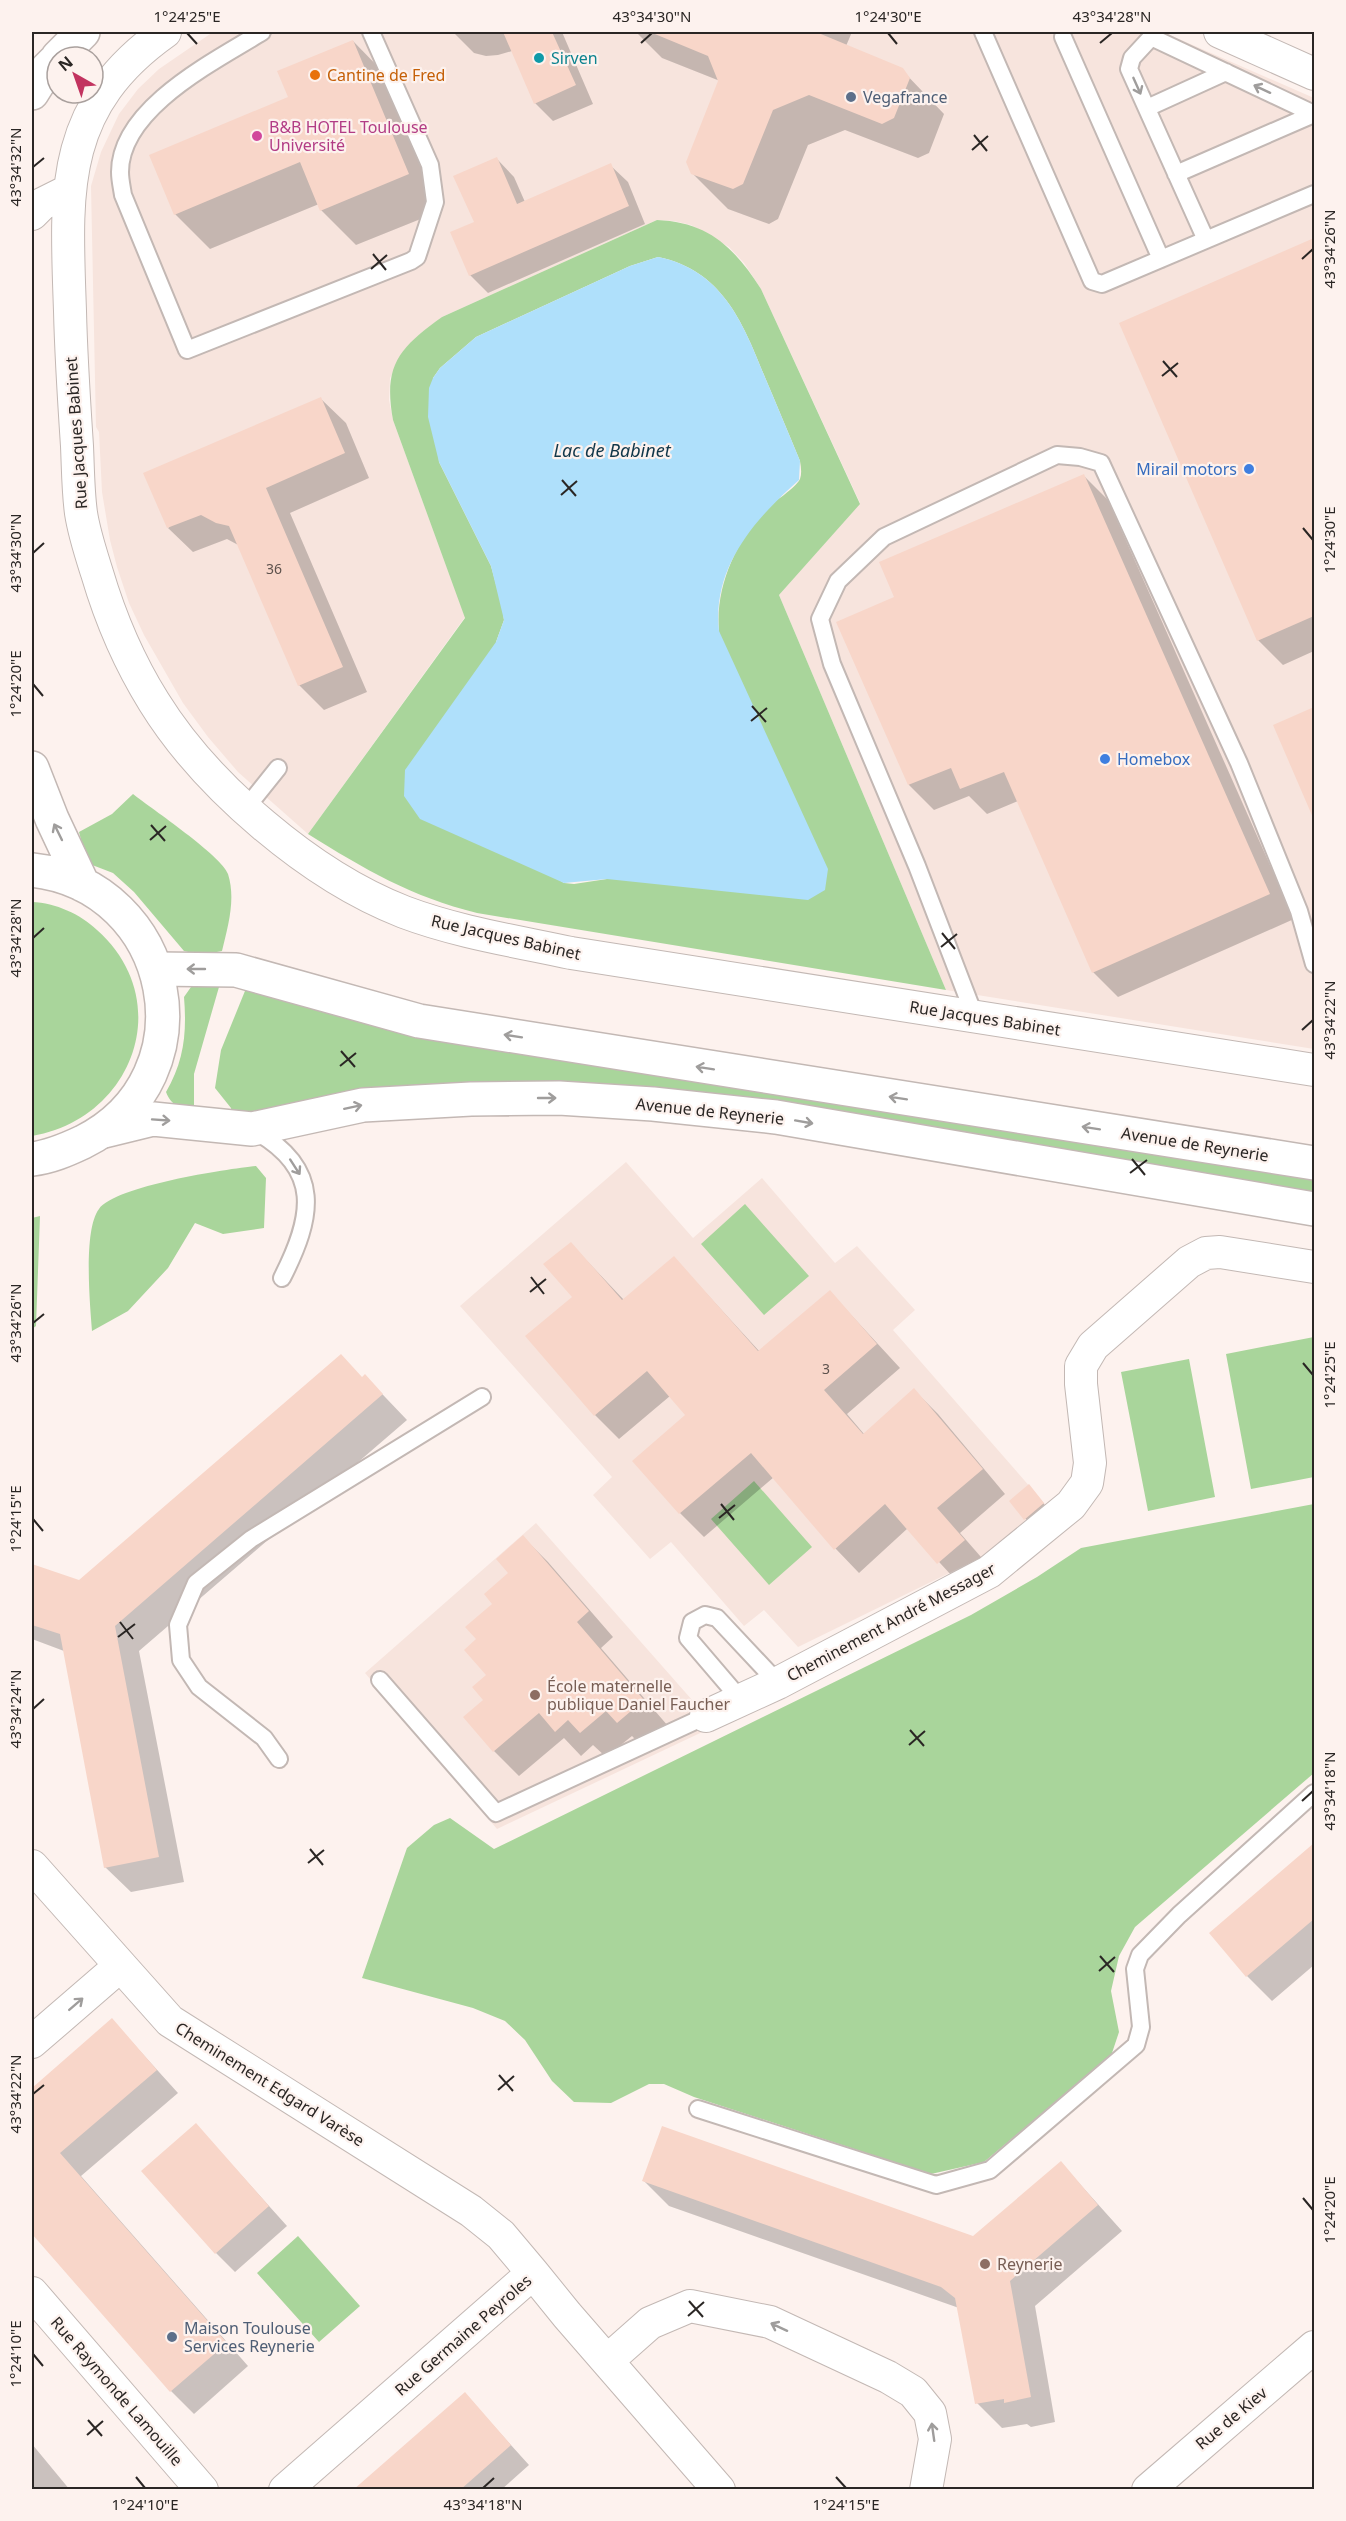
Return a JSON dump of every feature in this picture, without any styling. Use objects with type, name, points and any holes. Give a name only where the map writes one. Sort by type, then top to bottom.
[{"type":"main road","points":[[70,45],[83,32]]},
{"type":"main road","points":[[32,93],[45,71]]},
{"type":"main road","points":[[32,768],[52,819],[83,885]]},
{"type":"main road","points":[[32,870],[59,875],[83,885],[102,896],[122,913],[147,948],[156,969],[163,1014],[156,1058],[148,1080],[136,1099],[104,1131],[61,1153],[32,1159]]},
{"type":"main road","name":"Avenue de Reynerie","points":[[156,969],[245,971],[419,1021],[1314,1163]]},
{"type":"main road","name":"Avenue de Reynerie","points":[[104,1131],[153,1119],[252,1129],[363,1105],[471,1099],[548,1098],[653,1104],[776,1118],[1314,1209]]},
{"type":"street","name":"Rue Jacques Babinet","points":[[165,32],[140,49],[109,82],[89,117],[75,154],[68,190],[71,362],[81,514],[106,603],[124,645],[153,701],[202,765],[281,840],[318,867],[356,890],[404,912],[468,931],[571,953],[1314,1070]]},
{"type":"street","points":[[1220,32],[1314,74]]},
{"type":"street","points":[[32,214],[45,202],[68,190]]},
{"type":"street","name":"Cheminement André Messager","points":[[706,1716],[778,1683],[988,1572],[1071,1505],[1087,1483],[1090,1463],[1081,1366],[1093,1346],[1189,1262],[1206,1253],[1220,1252],[1314,1267]]},
{"type":"street","name":"Cheminement Edgard Varèse","points":[[32,1866],[170,2021],[471,2211],[501,2235],[533,2272]]},
{"type":"street","points":[[32,2042],[120,1965]]},
{"type":"street","name":"Rue Germaine Peyroles","points":[[285,2490],[533,2272],[567,2315],[719,2490]]},
{"type":"street","name":"Rue Raymonde Lamouille","points":[[32,2293],[202,2490]]},
{"type":"street","points":[[607,2361],[650,2323],[690,2306],[770,2322],[888,2377],[913,2392],[930,2414],[934,2439],[926,2490]]},
{"type":"street","name":"Rue de Kiev","points":[[1148,2490],[1310,2360]]},
{"type":"lane","points":[[262,32],[188,79],[150,109],[128,139],[120,170],[123,195],[187,350],[417,257],[435,202],[430,165],[371,32]]},
{"type":"lane","points":[[983,32],[1092,281],[1102,285],[1314,194]]},
{"type":"lane","points":[[1206,240],[1129,69],[1132,58],[1154,34],[1314,114]]},
{"type":"lane","points":[[1063,37],[1161,259]]},
{"type":"lane","points":[[1147,108],[1226,72]]},
{"type":"lane","points":[[1176,174],[1314,114]]},
{"type":"lane","points":[[975,1017],[917,866],[832,664],[820,619],[838,581],[884,537],[1057,455],[1080,457],[1101,463],[1239,763],[1299,911],[1314,964]]},
{"type":"lane","points":[[246,808],[278,768]]},
{"type":"lane","points":[[252,1129],[276,1143],[293,1162],[302,1177],[308,1203],[297,1248],[282,1278]]},
{"type":"lane","points":[[279,1759],[264,1738],[199,1688],[181,1660],[178,1624],[183,1607],[196,1583],[251,1539],[482,1397]]},
{"type":"lane","points":[[741,1700],[688,1638],[692,1623],[705,1615],[717,1618],[778,1683]]},
{"type":"lane","points":[[380,1680],[496,1813],[706,1716]]},
{"type":"lane","points":[[698,2109],[936,2185],[990,2170],[1136,2045],[1141,2026],[1135,1969],[1140,1955],[1179,1915],[1314,1793]]},
{"type":"shaded area","points":[[213,32],[1163,32],[1314,98],[1314,1049],[946,990],[779,595],[860,503],[761,289],[744,263],[729,247],[691,225],[657,220],[442,317],[404,350],[390,378],[389,400],[393,420],[465,617],[308,834],[238,772],[183,703],[144,635],[129,603],[110,540],[102,492],[99,432],[96,427],[91,186],[101,152],[119,114],[138,89],[159,69]]},
{"type":"shaded area","points":[[626,1162],[693,1238],[762,1178],[835,1263],[857,1246],[915,1310],[893,1330],[1045,1504],[984,1556],[798,1647],[764,1610],[744,1626],[671,1542],[650,1559],[593,1495],[612,1477],[460,1306]]},
{"type":"shaded area","name":"École maternelle publique Daniel Faucher","points":[[536,1523],[715,1726],[497,1829],[365,1673]]},
{"type":"green space","points":[[657,220],[691,226],[705,232],[730,249],[751,274],[761,289],[860,504],[779,595],[946,990],[477,913],[431,899],[389,881],[308,834],[465,618],[393,420],[390,401],[390,385],[398,360],[415,338],[442,317]],"holes":[[[658,257],[698,273],[713,286],[737,317],[756,355],[800,461],[801,477],[794,487],[765,510],[745,536],[737,551],[720,598],[719,631],[607,879],[574,884],[564,883],[551,875],[496,642],[504,620],[491,566],[439,462],[433,378],[440,368],[476,337],[630,266]]]},
{"type":"green space","points":[[133,794],[200,845],[223,866],[228,874],[231,903],[222,951],[201,955],[184,951],[134,892],[113,873],[87,863],[79,832],[112,814]]},
{"type":"green space","points":[[32,902],[67,910],[97,930],[121,959],[135,990],[138,1022],[132,1053],[118,1082],[96,1107],[67,1125],[32,1136]]},
{"type":"green space","points":[[247,986],[1314,1178],[1314,1201],[723,1106],[232,1115],[231,1108],[215,1088],[221,1050]]},
{"type":"green space","points":[[191,987],[219,987],[194,1074],[194,1110],[174,1103],[166,1092],[177,1069],[183,1046],[184,997]]},
{"type":"green space","points":[[256,1166],[266,1178],[264,1228],[223,1234],[195,1223],[168,1268],[128,1311],[92,1331],[89,1250],[94,1219],[99,1209],[126,1193],[148,1186],[197,1175]]},
{"type":"green space","points":[[745,1204],[809,1276],[764,1315],[701,1244]]},
{"type":"green space","points":[[40,1216],[36,1326],[32,1329],[32,1218]]},
{"type":"green space","points":[[1314,1337],[1314,1477],[1251,1489],[1226,1354]]},
{"type":"green space","points":[[1189,1359],[1215,1497],[1148,1511],[1121,1372]]},
{"type":"green space","points":[[754,1481],[812,1547],[769,1585],[711,1519]]},
{"type":"green space","points":[[1314,1504],[1314,1773],[1135,1927],[1119,1956],[1111,1991],[1119,2032],[1111,2056],[984,2162],[931,2174],[694,2097],[664,2084],[649,2084],[611,2103],[574,2102],[552,2081],[525,2040],[505,2021],[473,2008],[362,1978],[407,1848],[434,1825],[450,1818],[494,1849],[971,1615],[1037,1577],[1081,1548]]},
{"type":"green space","points":[[298,2236],[360,2306],[319,2342],[257,2273]]},
{"type":"water","name":"Lac de Babinet","points":[[658,257],[698,273],[726,300],[747,335],[800,461],[799,480],[753,528],[730,565],[722,586],[719,631],[828,869],[825,890],[808,900],[607,879],[564,883],[420,819],[404,796],[405,770],[496,642],[504,620],[491,566],[439,462],[428,417],[429,388],[433,378],[440,368],[476,337],[630,266]]},
{"type":"building","name":"Sirven","points":[[503,32],[552,32],[576,85],[534,104]]},
{"type":"building","points":[[650,32],[816,32],[903,68],[910,78],[894,118],[882,124],[809,95],[773,110],[743,184],[733,189],[691,174],[686,162],[718,81],[708,56]]},
{"type":"building","points":[[353,40],[409,174],[320,211],[300,162],[174,215],[149,155],[288,97],[277,71]]},
{"type":"building","points":[[497,157],[517,204],[611,163],[629,206],[469,276],[450,232],[474,222],[453,176]]},
{"type":"building","name":"Mirail motors","points":[[1314,238],[1314,616],[1257,641],[1119,323]]},
{"type":"building","points":[[321,397],[345,453],[266,488],[343,667],[298,686],[229,526],[216,523],[201,515],[167,528],[143,473]]},
{"type":"building","points":[[1084,474],[1270,894],[1092,973],[1004,772],[960,789],[951,768],[908,785],[836,622],[894,597],[879,562]]},
{"type":"building","points":[[1314,707],[1314,820],[1273,725]]},
{"type":"building","points":[[571,1242],[622,1300],[674,1256],[758,1351],[830,1290],[877,1344],[824,1390],[863,1434],[914,1388],[983,1469],[937,1508],[965,1540],[937,1564],[885,1504],[834,1550],[751,1453],[679,1514],[632,1461],[685,1415],[647,1371],[594,1416],[525,1336],[572,1297],[543,1264]]},
{"type":"building","points":[[341,1354],[362,1377],[365,1374],[383,1394],[115,1626],[159,1857],[104,1868],[60,1634],[32,1625],[32,1564],[79,1580]]},
{"type":"building","points":[[1029,1484],[1044,1503],[1024,1520],[1009,1501]]},
{"type":"building","points":[[523,1535],[589,1611],[577,1622],[644,1700],[617,1723],[606,1711],[580,1733],[568,1720],[555,1732],[539,1713],[493,1752],[463,1717],[483,1700],[472,1687],[486,1675],[464,1650],[476,1639],[465,1627],[492,1604],[484,1594],[508,1573],[496,1559]]},
{"type":"building","points":[[1314,1843],[1314,1919],[1246,1977],[1209,1933]]},
{"type":"building","points":[[112,2018],[157,2070],[60,2153],[227,2343],[170,2392],[32,2234],[32,2088]]},
{"type":"building","points":[[196,2123],[269,2206],[215,2254],[141,2171]]},
{"type":"building","points":[[662,2126],[973,2236],[1061,2161],[1098,2205],[1010,2281],[1031,2397],[1004,2403],[1004,2399],[975,2404],[955,2298],[941,2287],[642,2181]]},
{"type":"building","points":[[465,2392],[511,2445],[460,2490],[353,2490]]},
{"type":"place","name":"Sirven","points":[[539,58]]},
{"type":"place","name":"Cantine de Fred","points":[[315,75]]},
{"type":"place","name":"Vegafrance","points":[[851,97]]},
{"type":"place","name":"B&B HOTEL Toulouse Université","points":[[257,136]]},
{"type":"place","name":"Mirail motors","points":[[1249,469]]},
{"type":"place","name":"Homebox","points":[[1105,759]]},
{"type":"place","name":"École maternelle publique Daniel Faucher","points":[[535,1695]]},
{"type":"place","name":"Reynerie","points":[[985,2264]]},
{"type":"place","name":"Maison Toulouse Services Reynerie","points":[[172,2337]]}]
